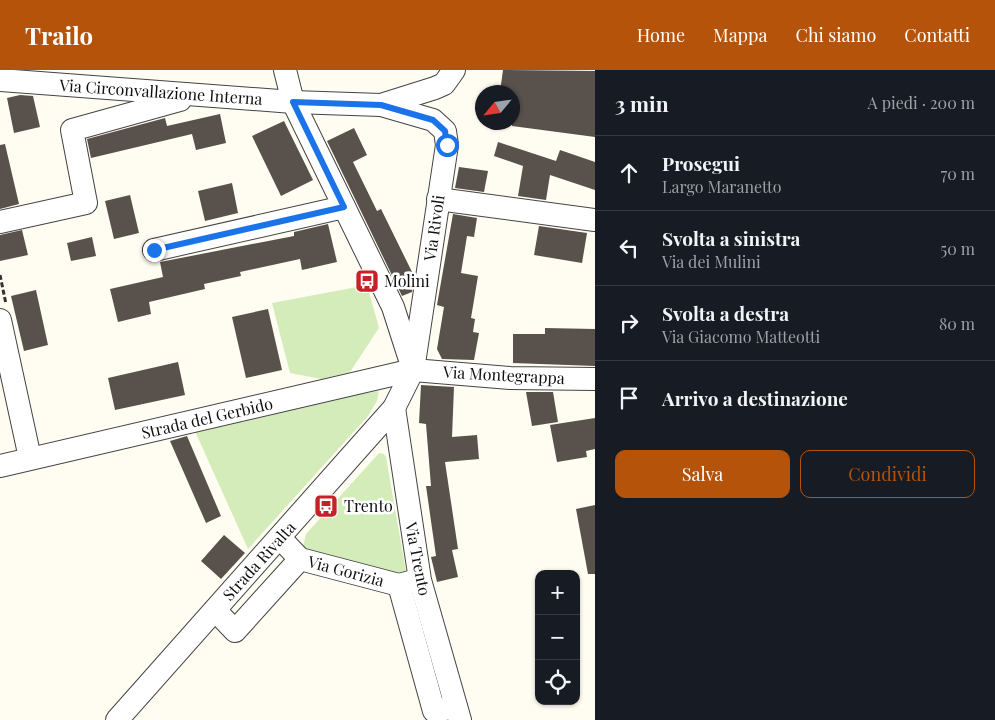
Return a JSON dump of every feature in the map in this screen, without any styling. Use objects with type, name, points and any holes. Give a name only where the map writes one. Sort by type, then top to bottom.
[{"type":"street","points":[[285,70],[293,102],[392,307],[414,370]]},
{"type":"street","points":[[381,105],[444,84],[454,70]]},
{"type":"street","name":"Via Circonvallazione Interna","points":[[0,80],[195,96],[381,105]]},
{"type":"street","points":[[0,222],[86,203],[72,130],[195,96]]},
{"type":"street","name":"Via Rivoli","points":[[381,105],[433,120],[445,131],[447,145],[414,370]]},
{"type":"street","points":[[438,199],[595,220]]},
{"type":"street","points":[[154,250],[344,207]]},
{"type":"street","points":[[0,320],[30,458]]},
{"type":"street","name":"Via Montegrappa","points":[[414,370],[510,378],[595,379]]},
{"type":"street","name":"Strada Rivalta","points":[[117,720],[394,408],[414,370]]},
{"type":"street","name":"Strada del Gerbido","points":[[0,466],[414,370]]},
{"type":"street","name":"Via Trento","points":[[394,408],[410,582],[458,713]]},
{"type":"street","name":"Via Gorizia","points":[[280,538],[300,559],[410,582]]},
{"type":"street","name":"Strada Rivalta","points":[[215,610],[235,631],[300,559]]},
{"type":"green space","points":[[357,287],[369,292],[379,328],[350,372],[322,379],[290,373],[272,303]]},
{"type":"green space","points":[[379,391],[377,401],[368,416],[248,549],[194,429],[326,400]]},
{"type":"green space","points":[[379,453],[384,454],[386,457],[406,572],[404,575],[308,553],[303,547],[306,534]]},
{"type":"building","points":[[503,70],[595,71],[595,137],[520,127],[520,85],[501,85]]},
{"type":"building","points":[[20,95],[33,96],[40,127],[14,133],[7,98]]},
{"type":"building","points":[[220,114],[226,143],[196,150],[192,134],[91,158],[87,139],[165,118],[167,126]]},
{"type":"building","points":[[284,121],[313,180],[281,196],[252,136]]},
{"type":"building","points":[[354,128],[367,155],[353,162],[377,211],[381,209],[414,276],[412,292],[402,296],[327,141]]},
{"type":"building","points":[[498,142],[556,161],[560,150],[595,162],[595,190],[550,175],[546,200],[518,196],[523,166],[494,156]]},
{"type":"building","points":[[5,144],[19,204],[0,209],[0,145]]},
{"type":"building","points":[[459,167],[488,171],[484,192],[455,188]]},
{"type":"building","points":[[232,183],[238,213],[205,221],[198,191]]},
{"type":"building","points":[[130,195],[139,233],[114,239],[105,201]]},
{"type":"building","points":[[453,214],[477,218],[474,237],[467,236],[461,273],[478,276],[471,318],[475,319],[473,332],[479,333],[474,360],[442,359],[437,349],[444,307],[437,305]]},
{"type":"building","points":[[328,224],[337,262],[302,270],[300,259],[240,272],[241,276],[204,284],[205,289],[149,302],[151,314],[118,322],[110,289],[163,277],[160,262],[294,236],[294,232]]},
{"type":"building","points":[[539,226],[587,233],[582,263],[534,255]]},
{"type":"building","points":[[22,230],[28,255],[0,261],[0,235]]},
{"type":"building","points":[[92,237],[96,256],[71,261],[67,243]]},
{"type":"building","points":[[36,290],[48,345],[24,351],[11,296]]},
{"type":"building","points":[[268,309],[282,370],[246,378],[232,317]]},
{"type":"building","points":[[545,328],[595,329],[595,366],[513,363],[513,334],[545,334]]},
{"type":"building","points":[[178,362],[185,395],[115,410],[108,378]]},
{"type":"building","points":[[421,385],[454,387],[452,437],[477,435],[479,459],[445,462],[458,549],[452,550],[458,577],[437,582],[431,557],[436,556],[426,486],[431,486],[426,424],[419,423]]},
{"type":"building","points":[[526,392],[553,392],[558,422],[532,426]]},
{"type":"building","points":[[595,418],[595,449],[586,451],[587,457],[557,462],[550,425]]},
{"type":"building","points":[[187,436],[221,516],[206,523],[170,441]]},
{"type":"building","points":[[595,505],[595,574],[588,574],[576,509]]},
{"type":"building","points":[[224,535],[245,553],[221,579],[201,561]]},
{"type":"place","name":"Molini","points":[[367,281]]},
{"type":"place","name":"Trento","points":[[326,506]]},
{"type":"route","points":[[154,250],[344,207],[293,102],[381,105],[433,120],[445,131],[447,145]]}]
